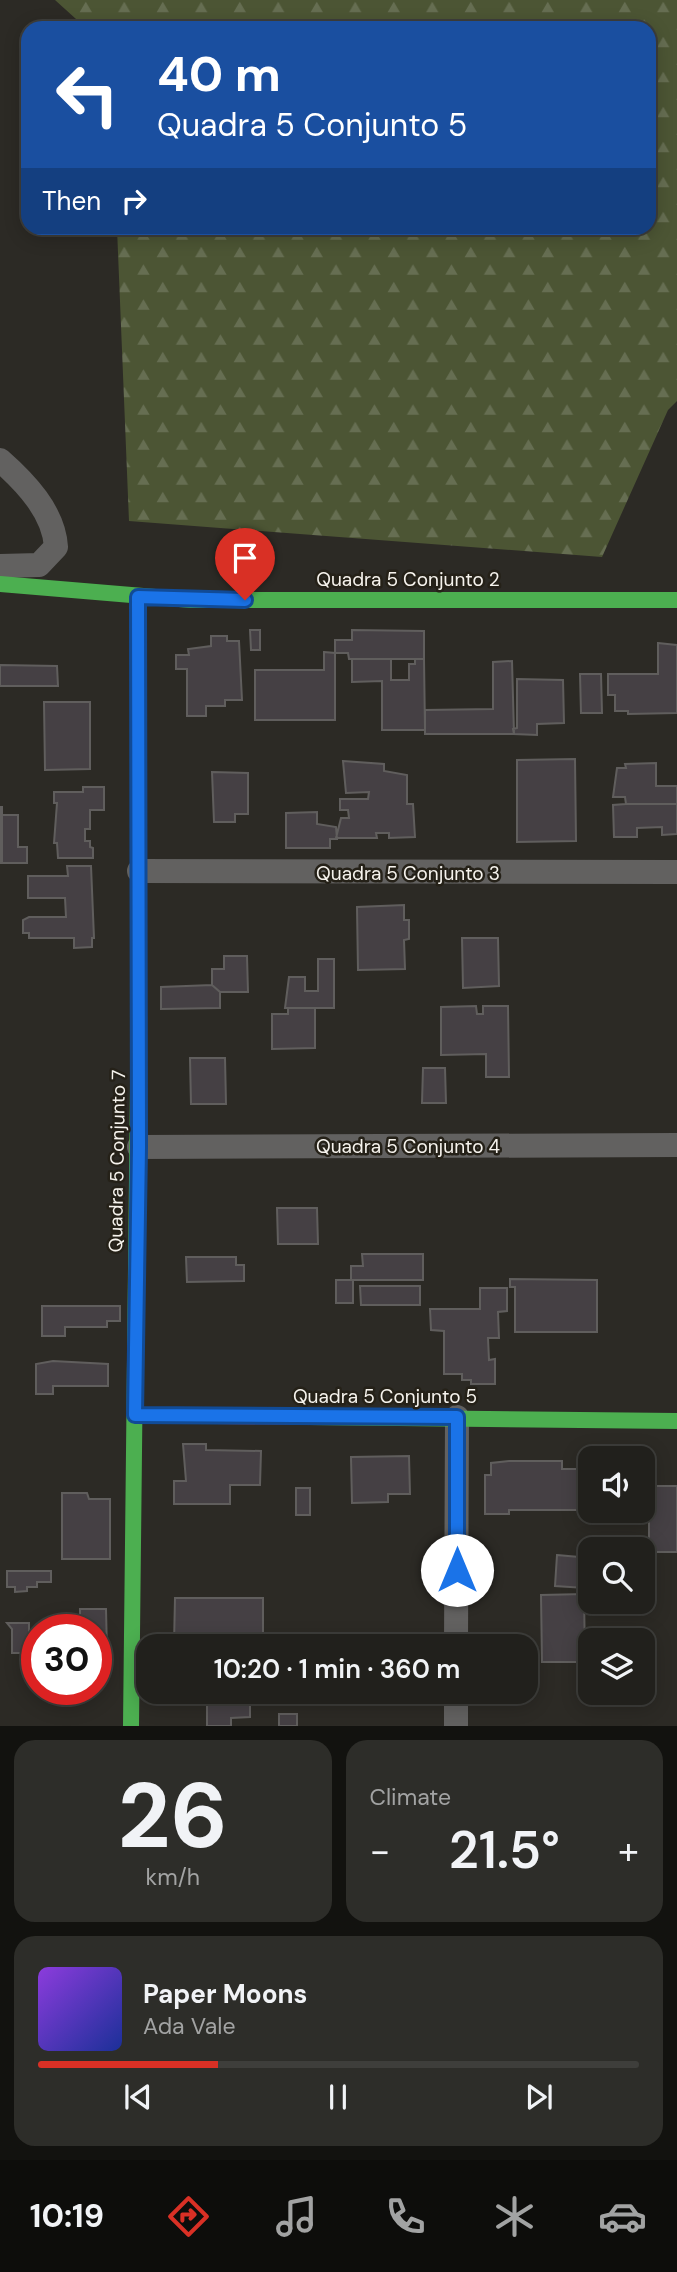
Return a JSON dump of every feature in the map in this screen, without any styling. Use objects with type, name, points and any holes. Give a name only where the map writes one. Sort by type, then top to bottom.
[{"type":"street","points":[[0,460],[32,494],[48,516],[55,532],[56,547],[39,565],[0,566]]},
{"type":"street","name":"Quadra 5 Conjunto 2","points":[[0,584],[191,600],[677,600]]},
{"type":"street","name":"Quadra 5 Conjunto 7","points":[[131,1726],[139,1147],[138,597]]},
{"type":"street","name":"Quadra 5 Conjunto 3","points":[[139,871],[677,872]]},
{"type":"street","name":"Quadra 5 Conjunto 4","points":[[139,1147],[677,1145]]},
{"type":"street","name":"Quadra 5 Conjunto 5","points":[[135,1415],[677,1421]]},
{"type":"street","points":[[456,1634],[457,1417]]},
{"type":"street","points":[[456,1704],[456,1726]]},
{"type":"green space","points":[[55,0],[677,0],[677,401],[668,410],[602,557],[129,521],[117,235],[656,235],[656,21],[78,21]]},
{"type":"building","points":[[250,630],[260,630],[260,650],[251,650]]},
{"type":"building","points":[[352,630],[424,631],[424,659],[349,659],[348,653],[335,653],[335,640],[352,640]]},
{"type":"building","points":[[211,636],[227,636],[227,641],[239,641],[242,700],[225,700],[225,706],[206,706],[206,716],[187,716],[187,669],[176,669],[176,655],[189,655],[188,649],[211,646]]},
{"type":"building","points":[[658,643],[677,645],[677,713],[628,714],[628,711],[615,711],[615,695],[608,695],[608,674],[658,674]]},
{"type":"building","points":[[324,652],[335,653],[335,720],[255,720],[255,670],[324,670]]},
{"type":"building","points":[[352,659],[391,659],[391,680],[409,680],[409,664],[415,664],[415,659],[424,659],[425,730],[382,730],[382,681],[352,682]]},
{"type":"building","points":[[512,661],[514,734],[425,734],[425,710],[493,709],[493,662]]},
{"type":"building","points":[[0,665],[57,666],[58,686],[0,686]]},
{"type":"building","points":[[580,674],[601,674],[602,713],[581,713]]},
{"type":"building","points":[[517,679],[563,680],[564,723],[537,724],[537,735],[514,734],[513,729],[517,728]]},
{"type":"building","points":[[44,702],[90,702],[90,769],[45,770]]},
{"type":"building","points":[[575,759],[576,841],[517,842],[517,760]]},
{"type":"building","points":[[343,761],[384,764],[384,771],[407,775],[407,804],[413,804],[415,837],[389,838],[389,833],[376,833],[377,838],[336,838],[341,818],[349,818],[348,810],[340,810],[340,799],[368,799],[369,792],[346,793]]},
{"type":"building","points":[[656,763],[656,786],[677,786],[677,804],[626,804],[625,797],[613,797],[617,768],[626,768],[625,764]]},
{"type":"building","points":[[212,772],[248,773],[248,814],[235,814],[235,822],[214,822]]},
{"type":"building","points":[[83,787],[104,787],[104,810],[90,810],[90,829],[85,829],[85,841],[90,841],[93,858],[58,858],[57,843],[54,843],[57,803],[54,803],[54,792],[83,792]]},
{"type":"building","points":[[677,804],[677,834],[662,835],[662,827],[637,828],[637,837],[614,837],[613,805]]},
{"type":"building","points":[[2,807],[2,863],[0,863]]},
{"type":"building","points":[[317,812],[317,824],[336,827],[337,839],[330,839],[330,848],[286,848],[286,813]]},
{"type":"building","points":[[2,815],[18,815],[18,847],[27,847],[27,863],[2,863]]},
{"type":"building","points":[[67,866],[91,866],[94,938],[92,947],[74,948],[74,938],[29,938],[29,933],[23,933],[23,920],[29,917],[66,917],[65,898],[28,898],[28,876],[68,876]]},
{"type":"building","points":[[404,905],[404,920],[409,920],[409,939],[404,940],[405,969],[358,970],[357,907]]},
{"type":"building","points":[[462,938],[498,938],[499,986],[463,988]]},
{"type":"building","points":[[224,956],[247,956],[248,992],[220,992],[212,985],[212,969],[224,969]]},
{"type":"building","points":[[318,959],[334,959],[334,1008],[285,1008],[289,977],[305,977],[305,991],[318,991]]},
{"type":"building","points":[[212,985],[220,992],[220,1008],[161,1009],[161,987]]},
{"type":"building","points":[[476,1006],[477,1014],[483,1014],[483,1006],[508,1006],[509,1077],[486,1077],[486,1054],[441,1055],[441,1007]]},
{"type":"building","points":[[288,1008],[315,1008],[315,1048],[272,1049],[272,1014],[288,1014]]},
{"type":"building","points":[[190,1058],[225,1058],[226,1104],[191,1104]]},
{"type":"building","points":[[423,1068],[445,1068],[446,1103],[422,1103]]},
{"type":"building","points":[[277,1208],[317,1208],[318,1244],[278,1244]]},
{"type":"building","points":[[362,1254],[423,1254],[423,1280],[351,1280],[351,1266],[363,1266]]},
{"type":"building","points":[[186,1257],[236,1257],[236,1265],[244,1265],[244,1281],[187,1282]]},
{"type":"building","points":[[510,1279],[597,1280],[597,1332],[515,1332],[515,1287],[510,1287]]},
{"type":"building","points":[[336,1280],[353,1280],[353,1303],[336,1303]]},
{"type":"building","points":[[360,1286],[420,1286],[420,1305],[361,1305]]},
{"type":"building","points":[[480,1288],[507,1288],[507,1311],[498,1312],[499,1338],[488,1338],[489,1360],[495,1359],[495,1384],[471,1384],[471,1380],[462,1380],[462,1374],[444,1374],[444,1331],[431,1330],[430,1309],[480,1309]]},
{"type":"building","points":[[42,1306],[120,1306],[120,1321],[107,1321],[107,1327],[65,1327],[65,1336],[42,1336]]},
{"type":"building","points":[[53,1361],[108,1364],[108,1386],[53,1386],[53,1394],[36,1394],[36,1364]]},
{"type":"building","points":[[183,1444],[206,1444],[206,1450],[261,1451],[260,1485],[230,1485],[230,1504],[174,1504],[174,1481],[186,1481]]},
{"type":"building","points":[[409,1456],[410,1494],[388,1494],[388,1502],[352,1503],[351,1457]]},
{"type":"building","points":[[562,1461],[562,1469],[578,1469],[578,1510],[509,1510],[509,1514],[485,1514],[485,1475],[491,1475],[491,1463]]},
{"type":"building","points":[[655,1486],[677,1486],[677,1552],[655,1552],[655,1537],[649,1537],[649,1523],[655,1523]]},
{"type":"building","points":[[296,1488],[310,1488],[310,1515],[296,1515]]},
{"type":"building","points":[[62,1493],[87,1493],[89,1499],[110,1499],[110,1559],[62,1559]]},
{"type":"building","points":[[557,1555],[578,1557],[578,1588],[555,1586]]},
{"type":"building","points":[[7,1571],[51,1571],[51,1582],[37,1582],[37,1587],[27,1587],[27,1591],[15,1592],[15,1587],[7,1587]]},
{"type":"building","points":[[578,1594],[578,1614],[584,1614],[584,1628],[578,1628],[578,1662],[542,1662],[541,1595]]},
{"type":"building","points":[[175,1598],[263,1598],[263,1634],[174,1634]]},
{"type":"building","points":[[80,1609],[106,1609],[106,1614],[80,1614]]},
{"type":"building","points":[[7,1623],[21,1623],[21,1653],[12,1653],[12,1629]]},
{"type":"building","points":[[207,1704],[250,1704],[250,1717],[231,1718],[231,1726],[207,1726]]},
{"type":"building","points":[[279,1714],[297,1714],[297,1726],[279,1726]]},
{"type":"traffic: fast","points":[[0,584],[191,600],[677,600]]},
{"type":"traffic: fast","points":[[138,597],[138,785]]},
{"type":"traffic: fast","points":[[131,1726],[139,994]]},
{"type":"traffic: fast","points":[[309,1417],[677,1421]]},
{"type":"traffic: jam","points":[[138,785],[139,994]]},
{"type":"traffic: jam","points":[[135,1415],[309,1417]]},
{"type":"route","points":[[245,600],[138,597],[139,1147],[135,1415],[457,1417],[457,1570]]}]
